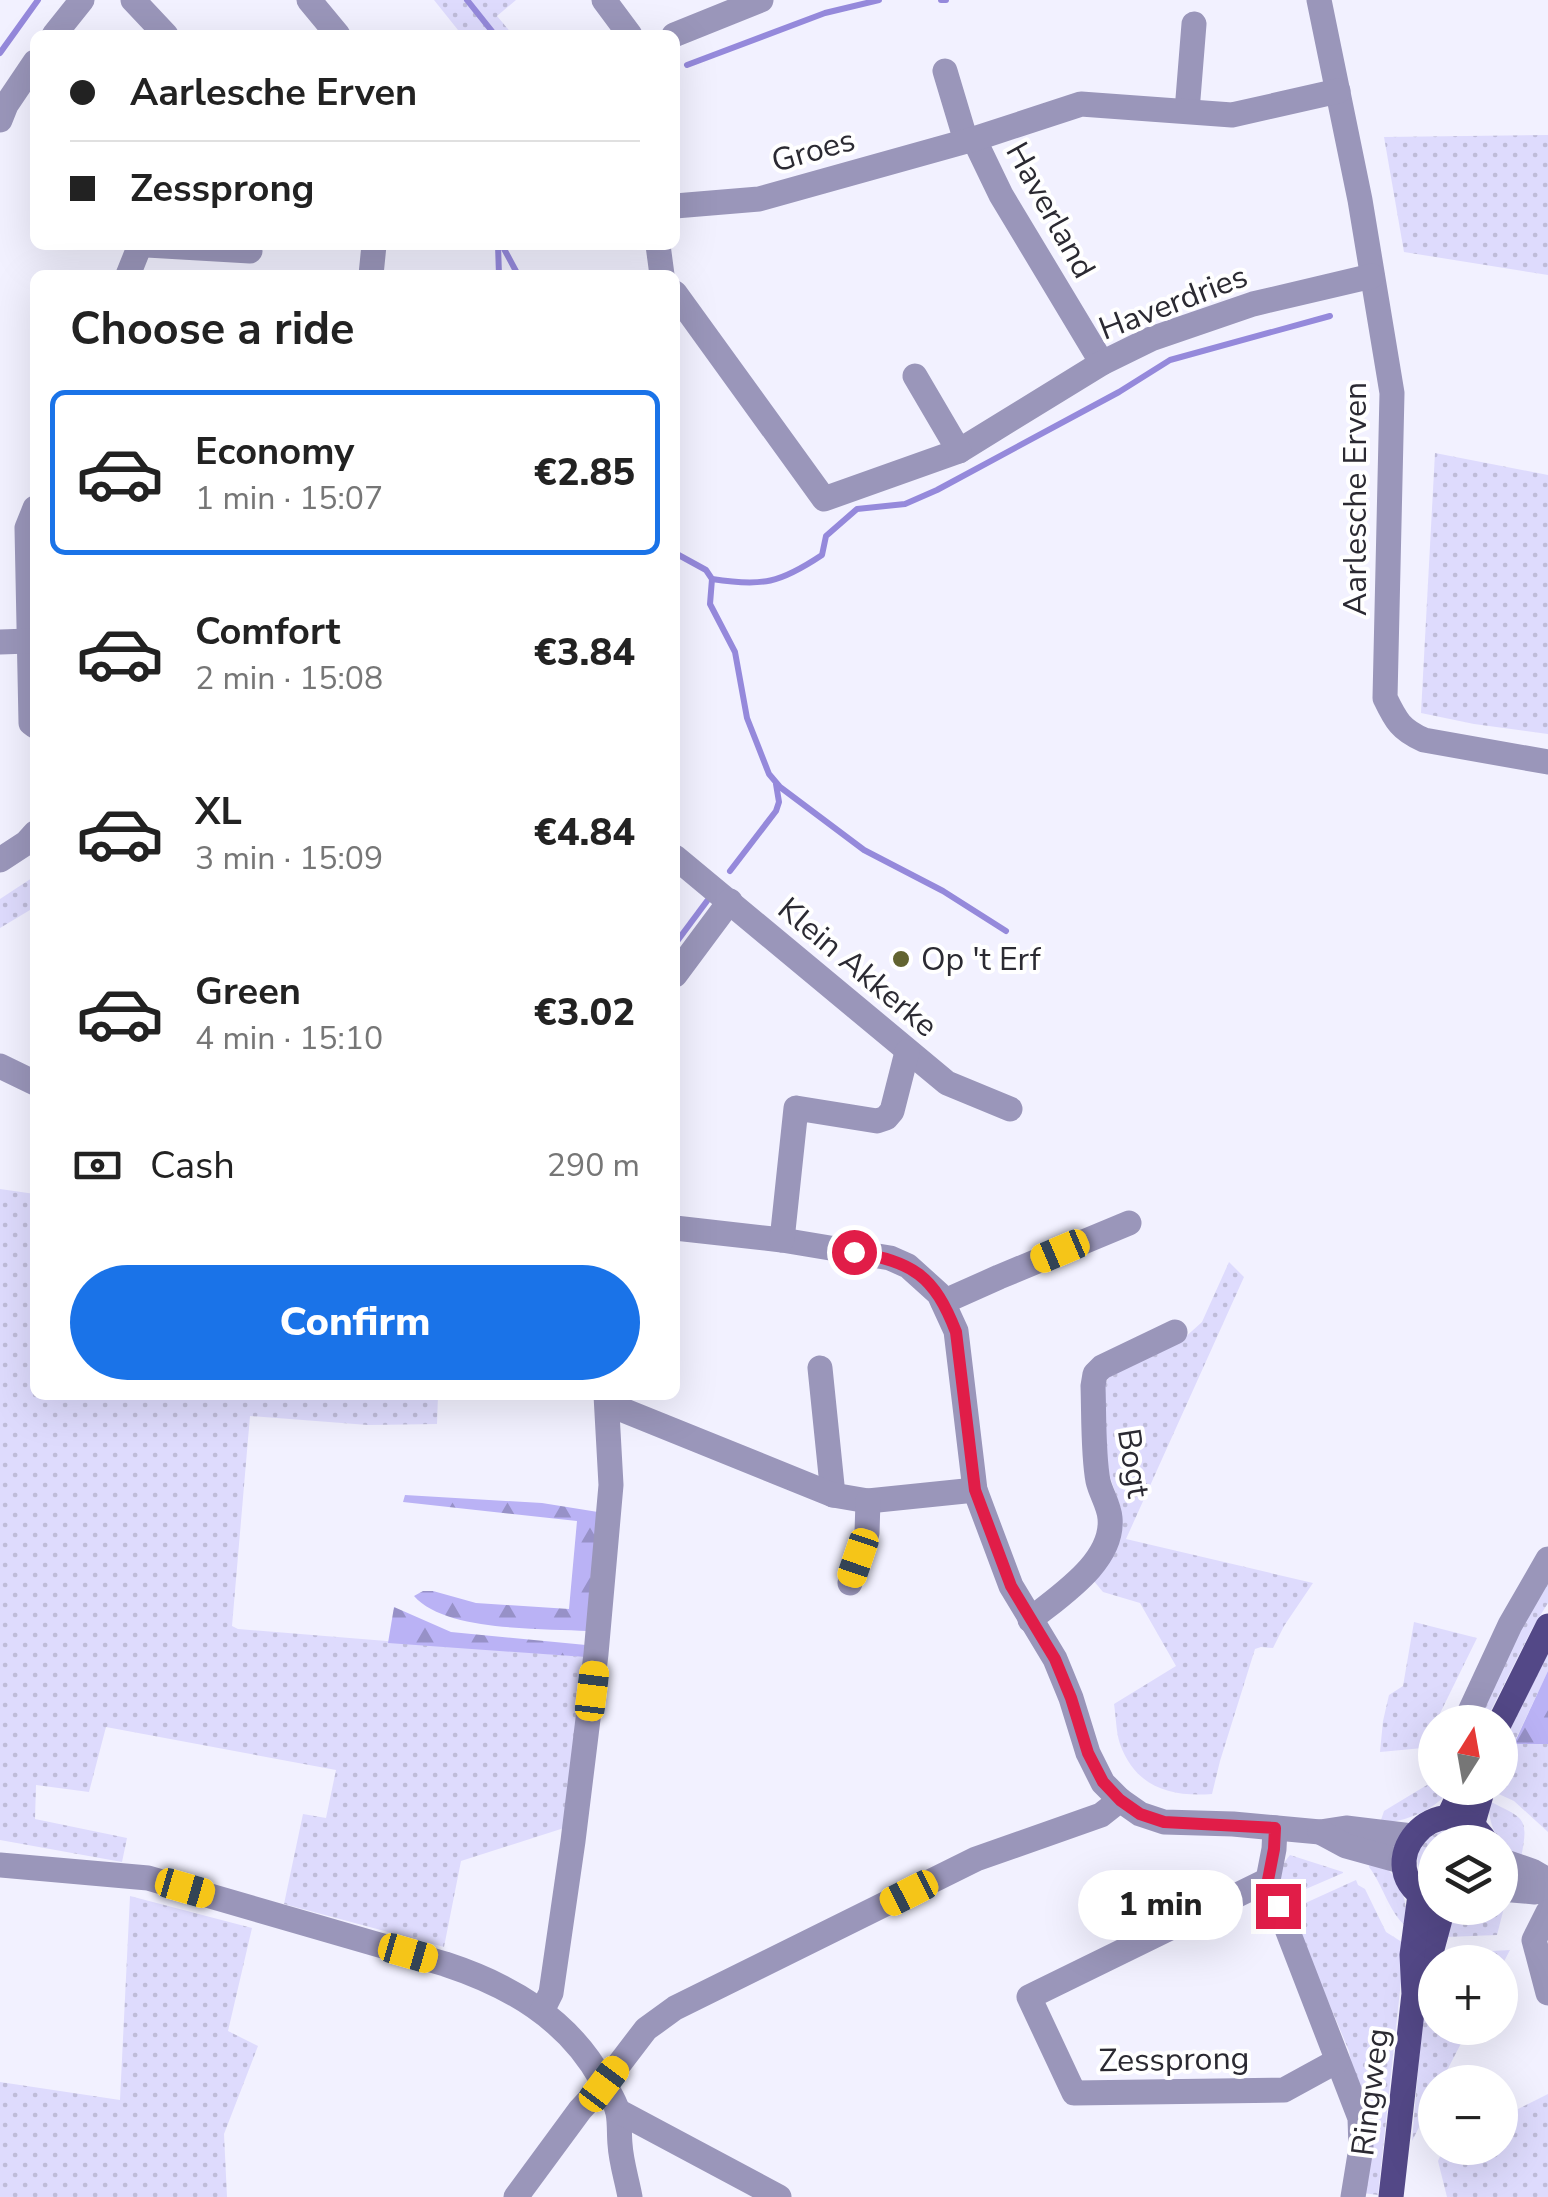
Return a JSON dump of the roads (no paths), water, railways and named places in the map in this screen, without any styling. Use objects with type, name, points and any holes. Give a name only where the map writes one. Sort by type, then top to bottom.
[{"type":"main road","points":[[1508,1705],[1548,1626]]},
{"type":"main road","points":[[1418,1831],[1406,1849],[1404,1862],[1408,1880],[1418,1890]]},
{"type":"main road","name":"Ringweg","points":[[1391,2197],[1414,1994],[1412,1955],[1420,1925]]},
{"type":"main road","name":"Ringweg","points":[[1414,1994],[1439,1925]]},
{"type":"street","points":[[58,30],[82,0]]},
{"type":"street","points":[[133,0],[161,30]]},
{"type":"street","points":[[309,0],[334,30]]},
{"type":"street","points":[[604,0],[626,30]]},
{"type":"street","points":[[680,33],[761,0]]},
{"type":"street","name":"Aarlesche Erven","points":[[1319,0],[1392,393],[1385,698],[1397,722],[1424,740],[1548,762]]},
{"type":"street","points":[[1186,111],[1194,24]]},
{"type":"street","points":[[0,120],[30,69]]},
{"type":"street","points":[[945,71],[970,140]]},
{"type":"street","name":"Groes","points":[[680,206],[758,199],[970,140],[1081,104],[1232,114],[1338,90]]},
{"type":"street","name":"Haverland","points":[[970,140],[1102,363]]},
{"type":"street","points":[[190,250],[250,257]]},
{"type":"street","name":"Haverdries","points":[[680,300],[824,498],[959,451],[1102,363],[1151,338],[1253,304],[1372,276]]},
{"type":"street","points":[[914,376],[959,451]]},
{"type":"street","points":[[30,520],[30,668]]},
{"type":"street","points":[[0,642],[29,641]]},
{"type":"street","points":[[0,860],[30,839]]},
{"type":"street","name":"Klein Akkerke","points":[[680,861],[946,1083],[1010,1108]]},
{"type":"street","points":[[680,968],[730,902]]},
{"type":"street","points":[[782,1240],[796,1108],[877,1121],[886,1118],[892,1111],[908,1052]]},
{"type":"street","points":[[0,1066],[30,1080]]},
{"type":"street","points":[[943,1302],[1129,1223]]},
{"type":"street","points":[[680,1229],[890,1258],[908,1266],[939,1294],[956,1332],[975,1490],[1011,1586],[1055,1659],[1088,1753],[1103,1782],[1120,1800],[1140,1814],[1164,1822],[1320,1832],[1346,1828],[1412,1836]]},
{"type":"street","name":"Bogt","points":[[1030,1620],[1085,1575],[1101,1552],[1110,1528],[1110,1514],[1098,1480],[1095,1374],[1175,1332]]},
{"type":"street","points":[[820,1368],[833,1495]]},
{"type":"street","points":[[542,2011],[551,1993],[596,1654],[611,1485],[607,1400],[644,1407],[833,1495],[868,1501],[975,1490]]},
{"type":"street","points":[[850,1582],[867,1534],[868,1501]]},
{"type":"street","points":[[1473,1705],[1510,1625],[1548,1559]]},
{"type":"street","points":[[516,2197],[646,2030],[675,2008],[976,1859],[1101,1815],[1120,1800]]},
{"type":"street","points":[[1275,1828],[1268,1880],[1354,2101],[1362,2133],[1353,2197]]},
{"type":"street","points":[[1320,1832],[1346,1846],[1404,1862]]},
{"type":"street","points":[[0,1865],[148,1878],[482,1976],[542,2011],[590,2058],[618,2111],[620,2149],[630,2197]]},
{"type":"street","points":[[1518,1866],[1548,1880]]},
{"type":"street","name":"Zessprong","points":[[1268,1880],[1030,1997],[1074,2093],[1284,2090],[1337,2060]]},
{"type":"street","points":[[1518,1891],[1548,1890]]},
{"type":"street","points":[[1548,1912],[1534,1940],[1548,1993]]},
{"type":"street","points":[[618,2111],[779,2197]]},
{"type":"waterway","points":[[0,53],[38,0]]},
{"type":"waterway","points":[[467,0],[491,30]]},
{"type":"waterway","points":[[687,65],[825,13],[879,0]]},
{"type":"waterway","points":[[941,0],[946,0]]},
{"type":"waterway","points":[[498,250],[499,270]]},
{"type":"waterway","points":[[505,250],[515,270]]},
{"type":"waterway","points":[[712,579],[758,582],[794,572],[822,555],[826,536],[857,509],[905,504],[937,490],[1119,392],[1170,360],[1330,316]]},
{"type":"waterway","points":[[680,556],[706,570],[712,579],[710,604],[735,652],[747,718],[769,774],[780,787],[864,850],[943,891],[1006,931]]},
{"type":"waterway","points":[[730,871],[776,811],[776,784]]},
{"type":"waterway","points":[[680,937],[707,901]]},
{"type":"place","name":"Op 't Erf","points":[[901,959]]}]
